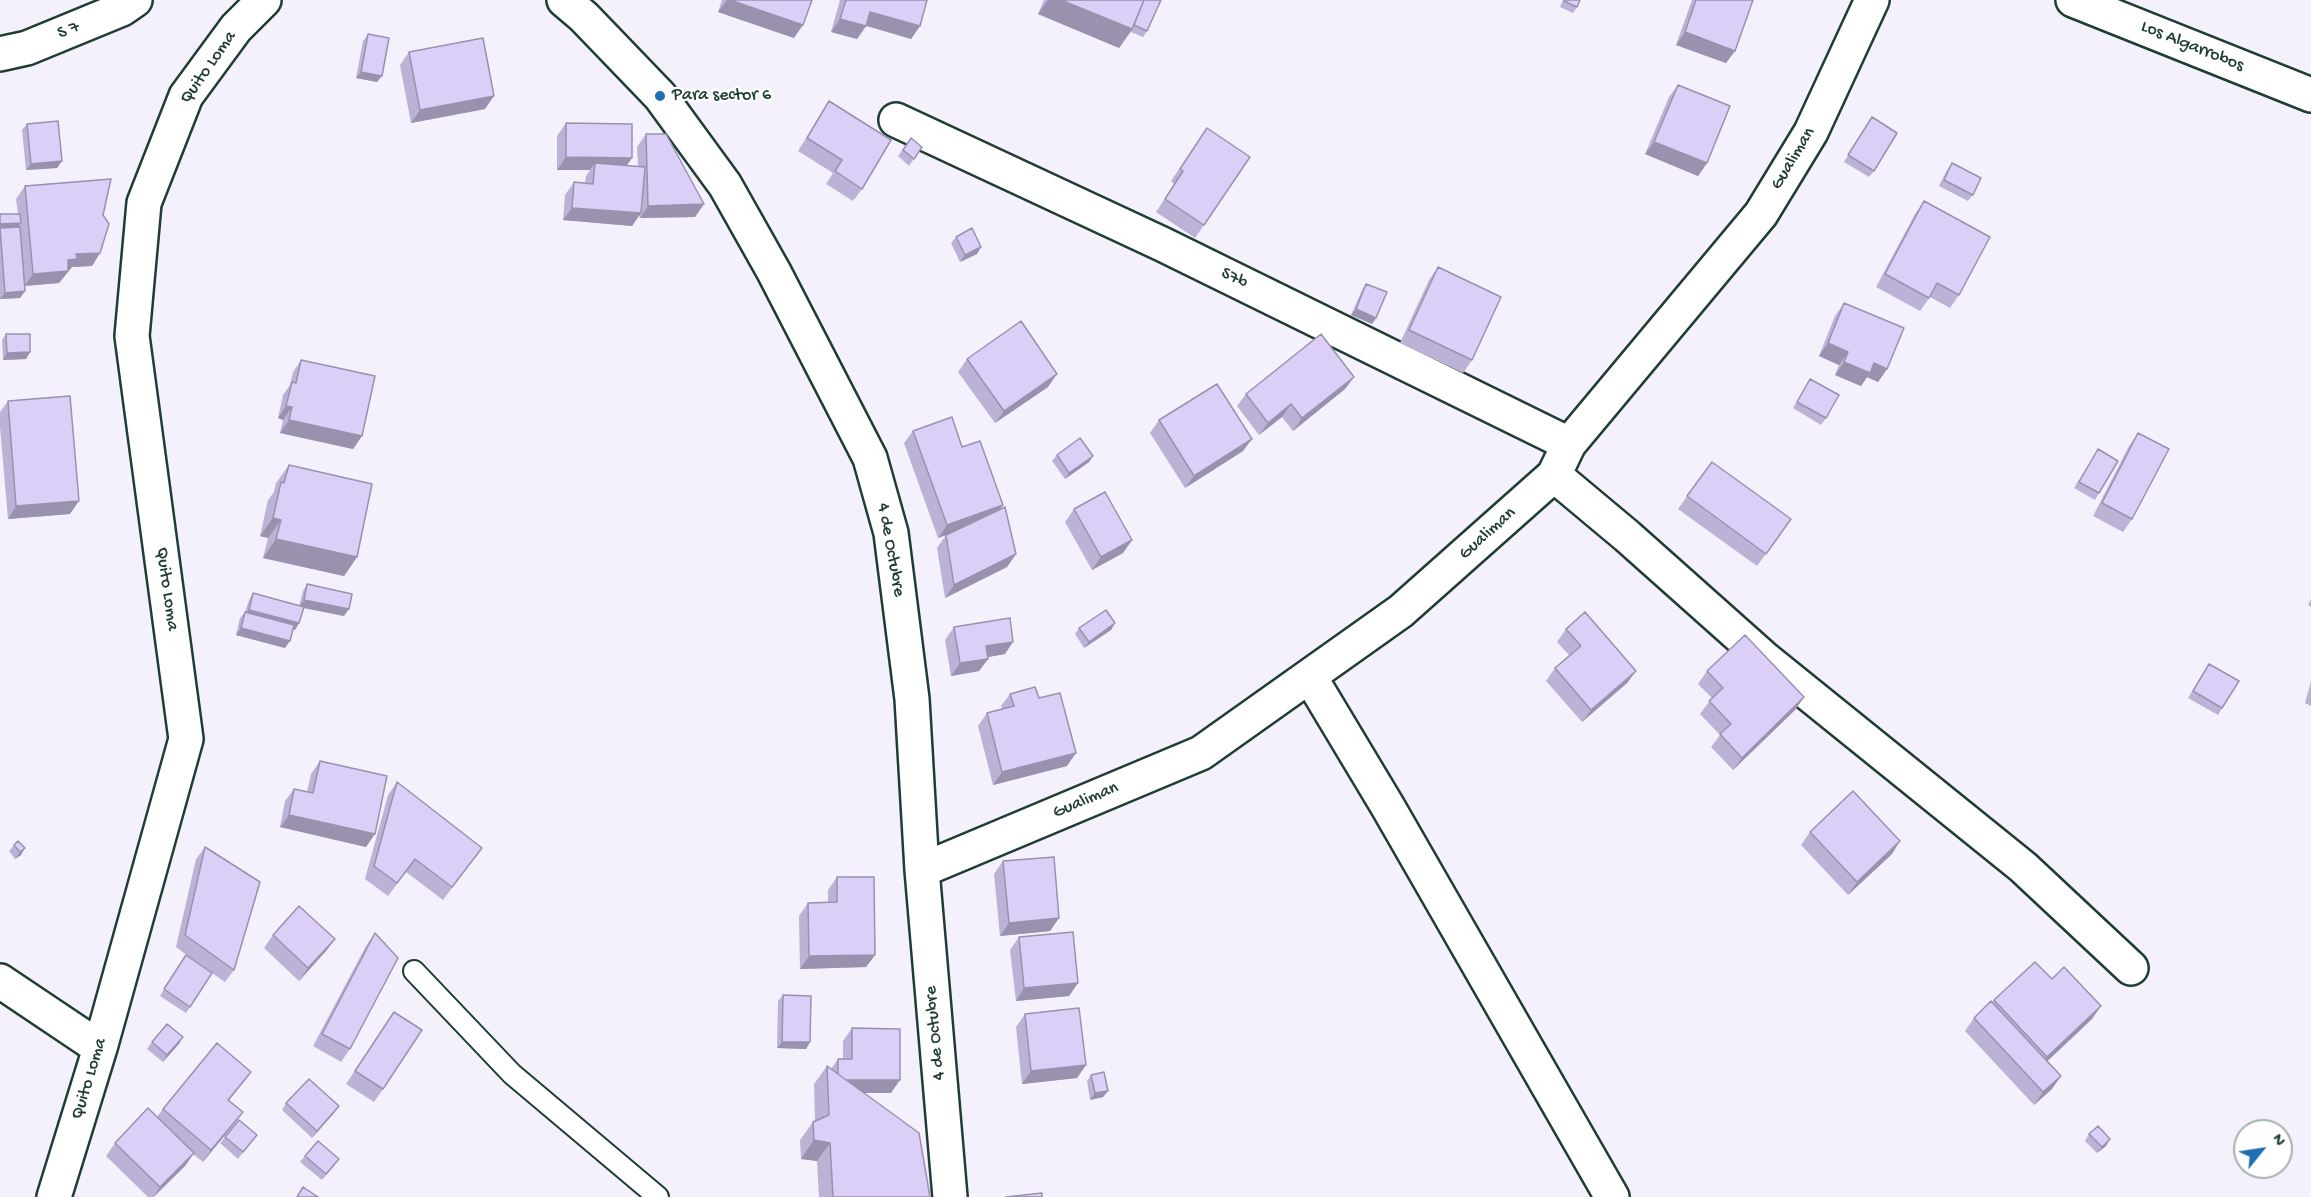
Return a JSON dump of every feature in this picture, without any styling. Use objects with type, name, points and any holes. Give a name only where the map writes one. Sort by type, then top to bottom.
[{"type":"street","name":"S 7","points":[[0,54],[38,44],[122,9],[135,0]]},
{"type":"street","name":"Quito Loma","points":[[54,1197],[100,1048],[186,739],[132,336],[144,203],[186,96],[236,28],[264,0]]},
{"type":"street","name":"4 de Octubre","points":[[564,0],[584,17],[660,96],[725,185],[774,272],[870,458],[891,533],[912,699],[922,870],[950,1197]]},
{"type":"street","name":"Gualiman","points":[[922,870],[1201,753],[1401,611],[1554,475],[1569,444],[1761,214],[1811,132],[1872,0]]},
{"type":"street","name":"Los Algarrobos","points":[[2073,0],[2311,95]]},
{"type":"street","name":"S7b","points":[[896,120],[1162,244],[1569,444]]},
{"type":"street","points":[[1554,475],[1627,536],[1764,658],[2024,867],[2130,968]]},
{"type":"street","points":[[1310,677],[1388,807],[1611,1197]]},
{"type":"street","points":[[0,981],[100,1048]]},
{"type":"lane","points":[[414,970],[512,1074],[658,1197]]},
{"type":"building","points":[[730,0],[812,0],[803,25]]},
{"type":"building","points":[[846,0],[927,0],[920,26],[870,12],[866,26],[840,19]]},
{"type":"building","points":[[1061,0],[1144,0],[1132,29]]},
{"type":"building","points":[[1144,0],[1161,0],[1147,31],[1134,25]]},
{"type":"building","points":[[1565,0],[1580,0],[1577,7]]},
{"type":"building","points":[[1696,0],[1753,0],[1735,51],[1685,32]]},
{"type":"building","points":[[368,34],[389,38],[382,76],[361,72]]},
{"type":"building","points":[[483,38],[494,96],[420,110],[409,52]]},
{"type":"building","points":[[1678,85],[1730,106],[1707,163],[1654,142]]},
{"type":"building","points":[[829,101],[891,140],[862,189],[835,171],[842,160],[807,138]]},
{"type":"building","points":[[1872,117],[1897,133],[1874,171],[1848,155]]},
{"type":"building","points":[[58,121],[62,161],[31,164],[27,124]]},
{"type":"building","points":[[566,123],[632,124],[632,158],[566,157]]},
{"type":"building","points":[[1207,128],[1250,157],[1204,225],[1165,199],[1183,171],[1180,169]]},
{"type":"building","points":[[646,134],[666,134],[704,204],[648,206]]},
{"type":"building","points":[[911,138],[922,147],[914,159],[903,150]]},
{"type":"building","points":[[595,163],[645,167],[641,213],[572,208],[574,182],[593,184]]},
{"type":"building","points":[[1952,163],[1981,178],[1973,195],[1944,180]]},
{"type":"building","points":[[111,179],[103,215],[109,224],[100,253],[76,254],[77,259],[68,260],[68,271],[33,274],[25,186]]},
{"type":"building","points":[[1924,201],[1990,237],[1959,295],[1937,283],[1929,298],[1885,274]]},
{"type":"building","points":[[0,214],[20,214],[21,223],[0,224]]},
{"type":"building","points":[[20,227],[25,291],[5,293],[0,228]]},
{"type":"building","points":[[972,228],[981,247],[965,255],[956,237]]},
{"type":"building","points":[[1438,267],[1501,297],[1472,360],[1409,330]]},
{"type":"building","points":[[1366,284],[1387,292],[1376,318],[1356,309]]},
{"type":"building","points":[[1844,303],[1904,328],[1887,369],[1874,363],[1870,373],[1844,362],[1848,352],[1828,343]]},
{"type":"building","points":[[1021,321],[1057,374],[1004,411],[967,359]]},
{"type":"building","points":[[6,334],[30,334],[30,352],[7,353]]},
{"type":"building","points":[[1321,334],[1354,377],[1302,418],[1291,404],[1268,423],[1246,394]]},
{"type":"building","points":[[301,360],[375,376],[362,436],[289,420],[292,407],[286,406],[292,382],[296,383]]},
{"type":"building","points":[[1810,379],[1839,395],[1826,418],[1797,402]]},
{"type":"building","points":[[1217,384],[1252,439],[1194,476],[1159,420]]},
{"type":"building","points":[[70,396],[79,501],[16,506],[8,401]]},
{"type":"building","points":[[952,417],[962,447],[980,441],[1003,505],[947,525],[913,431]]},
{"type":"building","points":[[2138,433],[2169,449],[2132,519],[2102,503]]},
{"type":"building","points":[[1080,438],[1093,456],[1069,473],[1057,455]]},
{"type":"building","points":[[2098,449],[2118,461],[2099,493],[2079,482]]},
{"type":"building","points":[[1712,462],[1791,519],[1766,554],[1687,496]]},
{"type":"building","points":[[289,465],[372,484],[357,557],[276,539],[281,520],[273,518],[281,482],[284,483]]},
{"type":"building","points":[[1105,492],[1132,540],[1101,557],[1074,509]]},
{"type":"building","points":[[1005,507],[1016,554],[954,585],[946,535]]},
{"type":"building","points":[[307,584],[352,594],[349,609],[304,600]]},
{"type":"building","points":[[253,593],[304,607],[299,623],[249,610]]},
{"type":"building","points":[[1106,610],[1115,623],[1089,642],[1079,628]]},
{"type":"building","points":[[245,612],[294,625],[290,641],[241,628]]},
{"type":"building","points":[[1585,612],[1636,671],[1591,710],[1555,668],[1581,646],[1566,629]]},
{"type":"building","points":[[1010,618],[1013,642],[986,646],[988,659],[960,663],[954,627]]},
{"type":"building","points":[[1745,635],[1804,697],[1742,758],[1720,734],[1731,724],[1709,701],[1723,688],[1707,671]]},
{"type":"building","points":[[2209,664],[2239,681],[2222,708],[2193,691]]},
{"type":"building","points":[[1035,687],[1039,698],[1060,693],[1076,753],[1002,772],[987,713],[1014,706],[1010,694]]},
{"type":"building","points":[[320,761],[387,776],[375,834],[289,815],[294,789],[313,793]]},
{"type":"building","points":[[397,782],[482,848],[452,887],[415,859],[397,883],[374,866]]},
{"type":"building","points":[[1853,791],[1900,841],[1857,882],[1810,832]]},
{"type":"building","points":[[18,841],[25,848],[20,852],[14,845]]},
{"type":"building","points":[[205,847],[260,882],[234,970],[185,935]]},
{"type":"building","points":[[1054,857],[1059,918],[1009,923],[1003,861]]},
{"type":"building","points":[[837,877],[874,877],[875,955],[809,956],[808,903],[837,902]]},
{"type":"building","points":[[299,906],[335,939],[308,968],[273,935]]},
{"type":"building","points":[[1073,932],[1078,983],[1024,988],[1019,937]]},
{"type":"building","points":[[375,933],[398,958],[350,1049],[322,1034]]},
{"type":"building","points":[[186,955],[212,973],[190,1007],[164,989]]},
{"type":"building","points":[[2035,962],[2052,979],[2064,967],[2101,1006],[2047,1057],[1994,1000]]},
{"type":"building","points":[[783,995],[811,996],[810,1042],[782,1042]]},
{"type":"building","points":[[1991,1001],[2061,1076],[2043,1092],[1974,1018]]},
{"type":"building","points":[[1079,1008],[1086,1065],[1031,1071],[1025,1014]]},
{"type":"building","points":[[394,1012],[422,1030],[383,1089],[355,1071]]},
{"type":"building","points":[[167,1024],[183,1037],[167,1055],[152,1042]]},
{"type":"building","points":[[852,1028],[900,1029],[900,1080],[846,1080],[838,1074],[838,1059],[852,1059]]},
{"type":"building","points":[[217,1043],[251,1072],[228,1100],[243,1112],[211,1150],[163,1109]]},
{"type":"building","points":[[827,1066],[919,1133],[930,1197],[833,1197],[830,1143],[814,1140],[813,1122],[829,1115]]},
{"type":"building","points":[[1104,1072],[1108,1091],[1095,1093],[1091,1075]]},
{"type":"building","points":[[309,1079],[339,1106],[317,1131],[286,1103]]},
{"type":"building","points":[[148,1108],[194,1153],[160,1187],[115,1143]]},
{"type":"building","points":[[239,1120],[257,1135],[243,1152],[225,1137]]},
{"type":"building","points":[[2098,1126],[2110,1139],[2102,1147],[2089,1134]]},
{"type":"building","points":[[318,1141],[339,1159],[326,1174],[305,1156]]},
{"type":"building","points":[[303,1187],[318,1197],[297,1197]]},
{"type":"building","points":[[1042,1193],[1042,1197],[1006,1197]]},
{"type":"place","name":"Para sector 6","points":[[660,96]]}]
